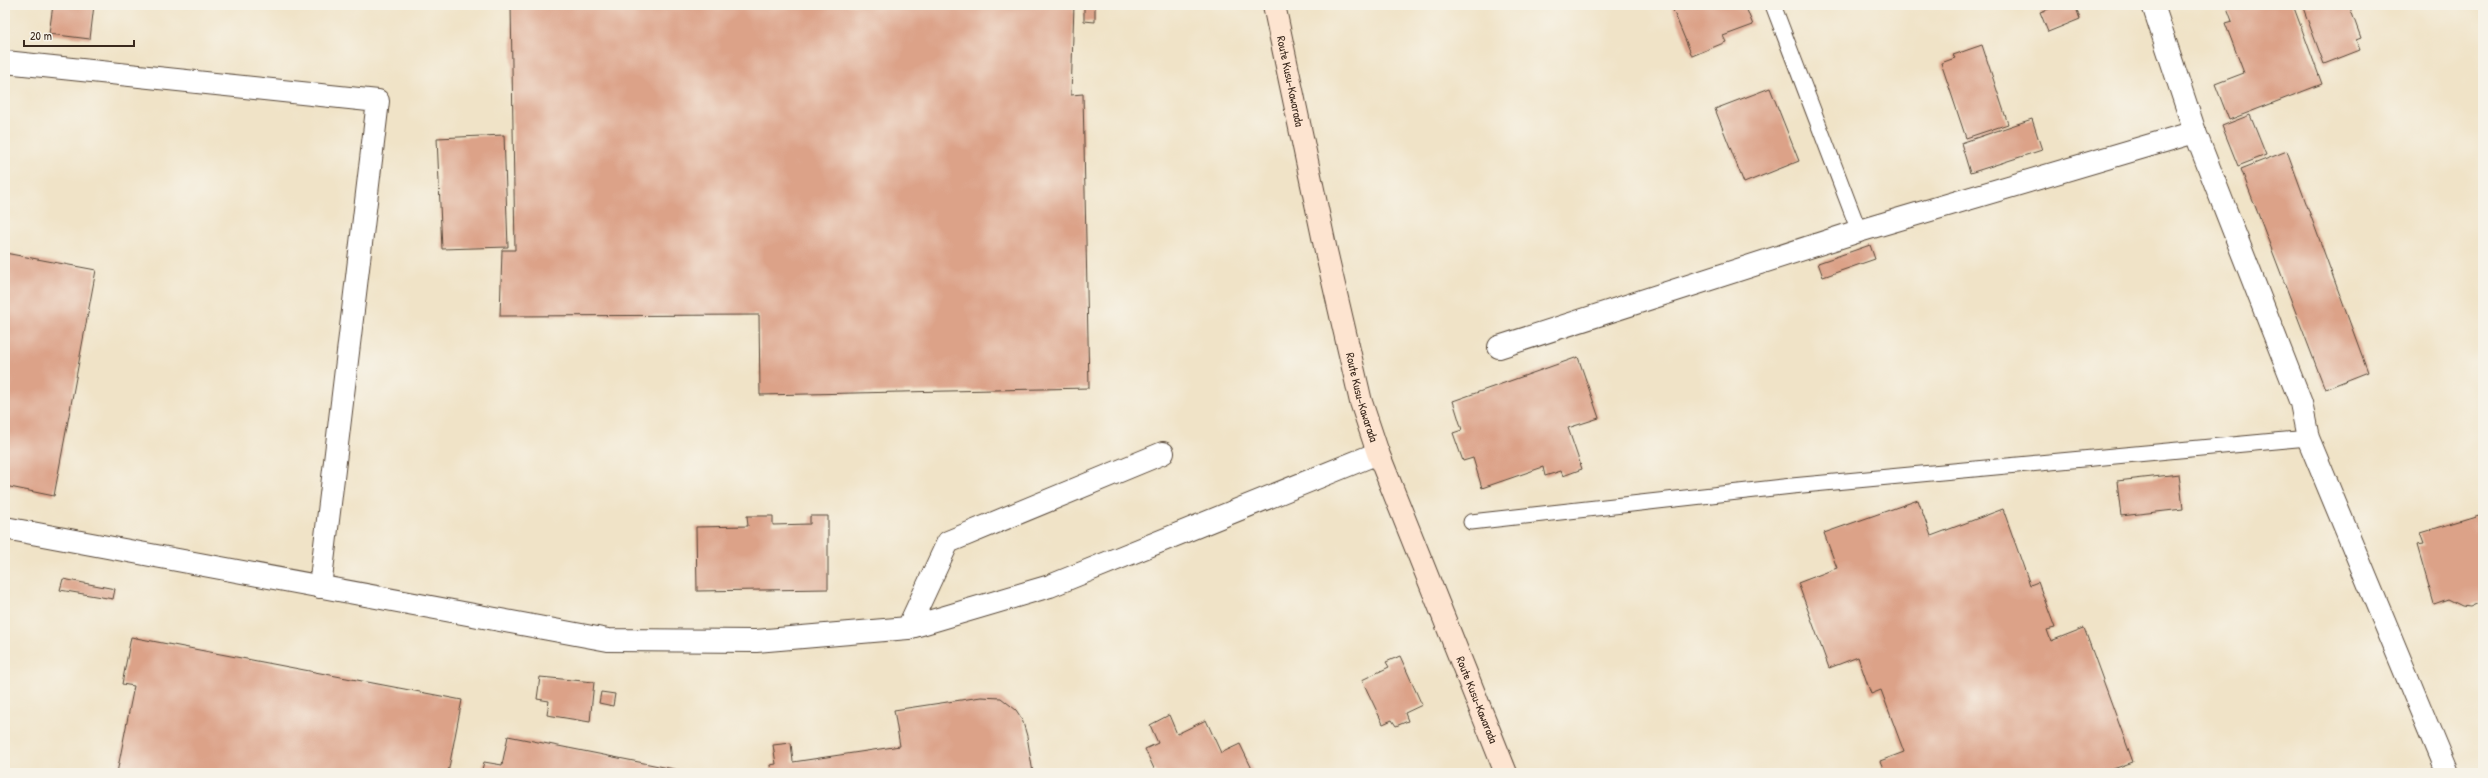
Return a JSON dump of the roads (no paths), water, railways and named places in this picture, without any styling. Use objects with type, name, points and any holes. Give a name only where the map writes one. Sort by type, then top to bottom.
[{"type":"main road","name":"Route Kusu-Kawarada","points":[[1274,5],[1338,304],[1361,402],[1378,453],[1506,773]]},
{"type":"street","points":[[2153,5],[2195,132],[2300,403],[2308,438],[2447,773]]},
{"type":"street","points":[[5,62],[378,101],[320,587]]},
{"type":"street","points":[[1499,346],[1859,231],[2195,132]]},
{"type":"street","points":[[908,628],[948,542],[1163,453]]},
{"type":"street","points":[[5,528],[608,640],[756,641],[908,628],[1050,586],[1378,453]]},
{"type":"lane","points":[[1773,5],[1859,231]]},
{"type":"lane","points":[[1471,522],[1792,486],[2308,438]]}]
